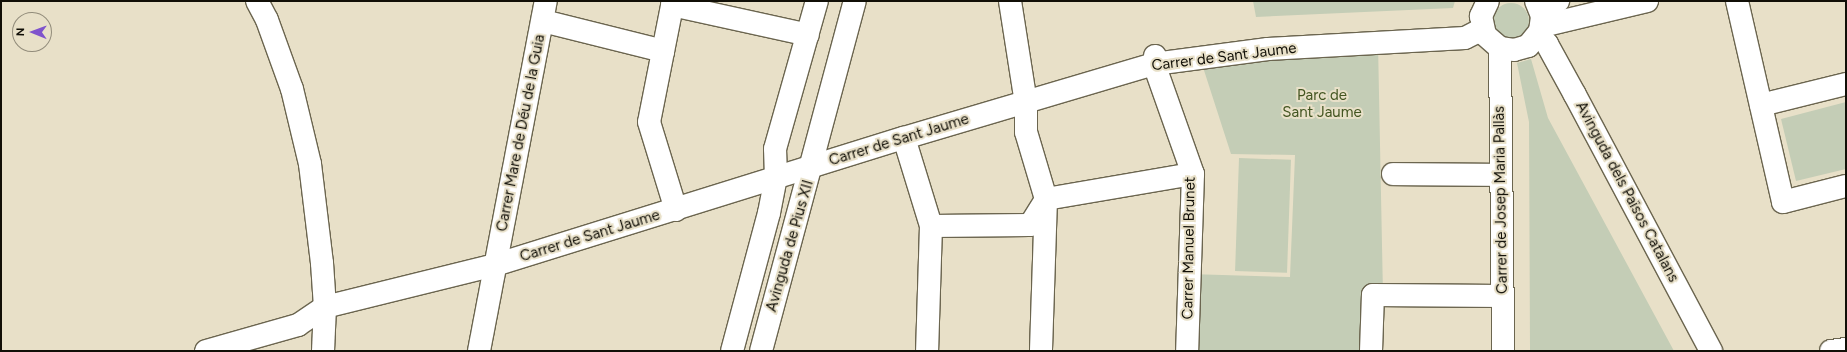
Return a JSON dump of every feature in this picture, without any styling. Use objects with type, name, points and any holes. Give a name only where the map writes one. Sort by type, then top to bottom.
[{"type":"street","points":[[257,1],[267,20],[292,89],[310,164],[325,307],[323,351]]},
{"type":"street","name":"Avinguda de Pius XII","points":[[732,351],[776,177],[775,149],[817,1]]},
{"type":"street","name":"Avinguda de Pius XII","points":[[761,351],[812,166],[855,1]]},
{"type":"street","points":[[1010,1],[1026,103],[1026,132],[1046,199],[1041,351]]},
{"type":"street","points":[[1486,2],[1482,16],[1483,29],[1489,41],[1500,48],[1522,49],[1543,14],[1646,1]]},
{"type":"street","points":[[1737,1],[1783,202],[1846,186]]},
{"type":"street","points":[[676,210],[649,122],[673,3],[808,35]]},
{"type":"street","points":[[544,11],[663,51]]},
{"type":"street","name":"Carrer Mare de Déu de la Guia","points":[[479,351],[544,11]]},
{"type":"street","name":"Avinguda dels Països Catalans","points":[[1543,14],[1547,44],[1711,351]]},
{"type":"street","name":"Carrer de Sant Jaume","points":[[206,351],[298,325],[325,307],[495,265],[676,210],[812,166],[1026,103],[1154,60],[1268,49],[1465,38],[1483,29]]},
{"type":"street","name":"Carrer de Josep Maria Pallàs","points":[[1500,48],[1503,351]]},
{"type":"street","name":"Carrer Manuel Brunet","points":[[1154,60],[1193,174],[1187,351]]},
{"type":"street","points":[[1761,105],[1846,84]]},
{"type":"street","points":[[904,138],[931,226],[928,351]]},
{"type":"street","points":[[931,226],[1030,225],[1046,199],[1193,174]]},
{"type":"street","points":[[1393,174],[1501,175]]},
{"type":"street","points":[[1370,351],[1373,295],[1503,296]]},
{"type":"street","points":[[1831,351],[1846,348]]},
{"type":"green space","points":[[1253,1],[1455,1],[1453,8],[1256,17]]},
{"type":"green space","points":[[1511,3],[1524,8],[1529,21],[1524,34],[1511,39],[1498,34],[1493,21],[1498,8]]},
{"type":"green space","name":"Parc de Sant Jaume","points":[[1378,43],[1383,295],[1371,351],[1187,351],[1189,274],[1290,277],[1295,155],[1231,154],[1200,58]]},
{"type":"green space","points":[[1531,59],[1548,118],[1674,351],[1530,351],[1529,122],[1517,63]]},
{"type":"green space","points":[[1846,102],[1846,169],[1796,181],[1781,119]]},
{"type":"green space","points":[[1239,158],[1291,160],[1287,273],[1235,271]]}]
